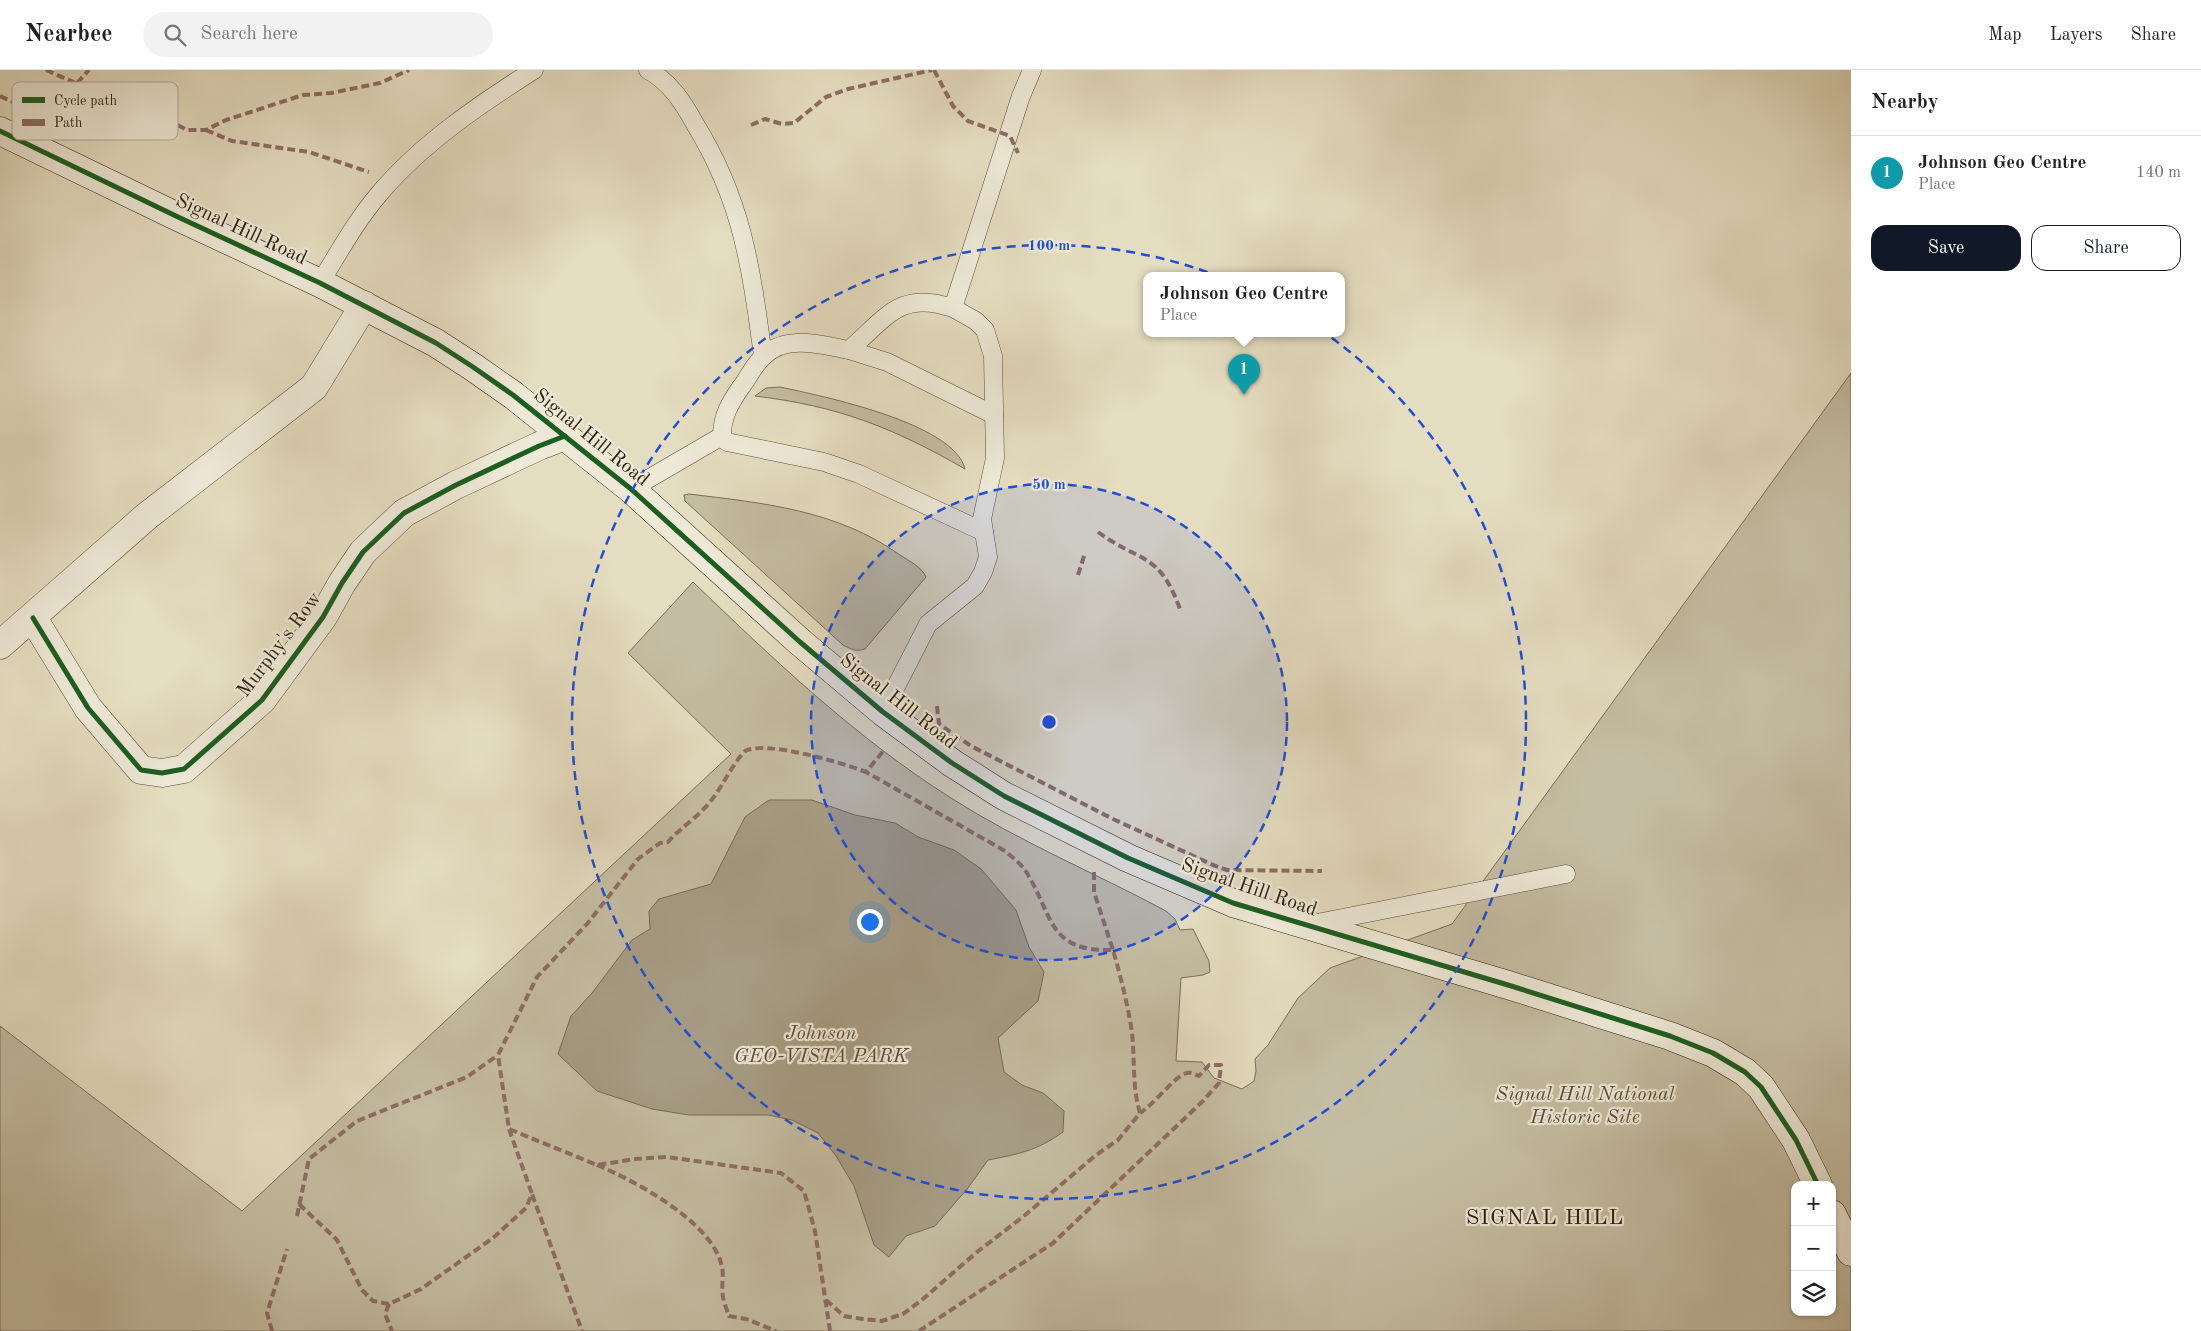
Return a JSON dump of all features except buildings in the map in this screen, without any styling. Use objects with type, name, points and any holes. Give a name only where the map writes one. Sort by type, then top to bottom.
[{"type":"street","name":"Signal Hill Road","points":[[0,131],[12,137]]},
{"type":"street","name":"Signal Hill Road","points":[[18,140],[178,218],[320,283],[436,343],[473,367],[513,395],[631,489],[800,642],[883,712],[952,763],[1004,796],[1056,824],[1190,886],[1233,903],[1364,940],[1598,1013],[1670,1036],[1713,1053],[1745,1072],[1761,1088],[1796,1140],[1816,1181]]},
{"type":"street","points":[[0,645],[34,618],[148,516],[314,387],[364,306]]},
{"type":"street","name":"Murphy's Row","points":[[34,618],[88,708],[141,770],[162,773],[184,769],[262,700],[323,617],[342,583],[364,552],[383,531],[404,514],[448,489],[538,446],[565,436]]},
{"type":"street","points":[[1836,1222],[1851,1252]]},
{"type":"lane","points":[[320,283],[361,218],[386,186],[447,132],[534,70]]},
{"type":"lane","points":[[648,70],[662,78],[678,97],[711,150],[725,181],[741,222],[749,257],[763,356]]},
{"type":"lane","points":[[954,308],[1021,96],[1032,70]]},
{"type":"lane","points":[[849,350],[901,305],[916,301],[933,301],[954,308],[976,320],[985,330],[993,356],[995,458],[990,487],[983,506],[984,532],[988,557],[983,572],[975,586],[928,624],[883,712]]},
{"type":"lane","points":[[984,532],[859,474],[824,462],[727,442],[722,436],[722,425],[726,410],[763,356],[775,346],[811,343],[849,350],[887,362],[994,415]]},
{"type":"lane","points":[[631,489],[722,436]]},
{"type":"lane","points":[[1306,925],[1566,874]]},
{"type":"green space","points":[[1851,373],[1851,1331],[0,1331],[0,1026],[242,1211],[731,754],[628,653],[693,582],[817,697],[916,775],[1004,829],[1166,911],[1175,919],[1180,930],[1193,929],[1209,961],[1210,972],[1203,975],[1181,978],[1176,1061],[1202,1062],[1214,1078],[1242,1089],[1254,1081],[1256,1071],[1255,1059],[1268,1045],[1298,998],[1330,968],[1452,924]]},
{"type":"green space","points":[[780,387],[854,405],[913,425],[937,438],[956,453],[965,469],[913,441],[839,412],[785,400],[755,396],[766,388]]},
{"type":"green space","points":[[689,494],[772,505],[825,518],[876,540],[915,564],[926,577],[865,649],[851,649],[843,645],[685,501],[684,495]]},
{"type":"shaded area","points":[[769,800],[812,800],[855,815],[895,823],[918,837],[954,850],[981,869],[1016,910],[1029,947],[1044,972],[1038,1001],[998,1038],[1004,1072],[1022,1085],[1043,1093],[1064,1111],[1063,1132],[1044,1144],[1027,1151],[988,1160],[968,1188],[935,1226],[906,1236],[889,1257],[874,1245],[854,1186],[836,1156],[818,1133],[792,1120],[768,1115],[689,1115],[652,1109],[597,1091],[558,1054],[571,1016],[592,993],[632,940],[650,929],[649,911],[659,899],[711,884],[745,817]]},
{"type":"marked path","points":[[46,70],[73,82]]},
{"type":"marked path","points":[[78,82],[89,70]]},
{"type":"marked path","points":[[178,125],[187,130],[206,130],[226,120],[303,95],[331,93],[380,83],[409,70]]},
{"type":"marked path","points":[[751,125],[765,119],[782,124],[794,123],[826,97],[848,89],[932,70]]},
{"type":"marked path","points":[[934,70],[953,106],[968,121],[1010,136],[1018,153]]},
{"type":"marked path","points":[[0,96],[12,102]]},
{"type":"marked path","points":[[206,130],[232,141],[309,152],[369,172]]},
{"type":"marked path","points":[[1098,532],[1156,567],[1172,590],[1180,609]]},
{"type":"marked path","points":[[1078,575],[1085,553]]},
{"type":"marked path","points":[[937,706],[939,724],[971,746],[1113,819],[1213,865],[1227,870],[1322,871]]},
{"type":"marked path","points":[[830,1331],[815,1231],[804,1191],[781,1173],[667,1157],[635,1159],[597,1165],[509,1129],[498,1055],[537,977],[587,924],[638,859],[660,843],[668,842],[705,808],[745,751],[755,748],[786,750],[823,758],[866,772],[885,749]]},
{"type":"marked path","points":[[826,1300],[844,1316],[882,1321],[903,1314],[1096,1155],[1118,1140],[1140,1113],[1137,1103],[1130,1023],[1113,950],[1091,949],[1075,945],[1063,937],[1048,916],[1025,870],[1005,851],[866,772]]},
{"type":"marked path","points":[[1094,872],[1094,892],[1113,950]]},
{"type":"marked path","points":[[297,1216],[309,1159],[357,1121],[467,1077],[498,1055]]},
{"type":"marked path","points":[[919,1331],[1053,1243],[1203,1101],[1219,1083],[1221,1065],[1209,1065],[1199,1076],[1192,1073],[1180,1076],[1140,1113]]},
{"type":"marked path","points":[[509,1129],[532,1194]]},
{"type":"marked path","points":[[597,1165],[651,1192],[689,1219],[716,1250],[722,1267],[723,1297],[729,1316],[746,1319],[776,1331]]},
{"type":"marked path","points":[[299,1204],[337,1240],[362,1290],[373,1301],[389,1304],[421,1289],[493,1238],[526,1208],[532,1194],[582,1331]]},
{"type":"marked path","points":[[272,1331],[267,1313],[287,1249]]},
{"type":"marked path","points":[[389,1304],[385,1314],[392,1331]]},
{"type":"cycle path","points":[[0,131],[12,137]]},
{"type":"cycle path","points":[[19,140],[320,283],[436,343],[473,367],[513,395],[631,489],[800,642],[883,712],[952,763],[1004,796],[1128,858],[1233,903],[1508,985],[1670,1036],[1713,1053],[1745,1072],[1761,1087],[1796,1140],[1816,1181]]},
{"type":"cycle path","points":[[33,618],[88,708],[141,770],[162,773],[184,769],[262,700],[323,617],[342,583],[363,552],[404,513],[456,485],[539,446],[565,436]]},
{"type":"place","name":"Johnson Geo Centre","points":[[1244,395]]},
{"type":"district","name":"SIGNAL HILL","points":[[1545,1218]]},
{"type":"park label","name":"Johnson GEO-VISTA PARK","points":[[821,1046]]},
{"type":"park label","name":"Signal Hill National Historic Site","points":[[1585,1106]]}]
